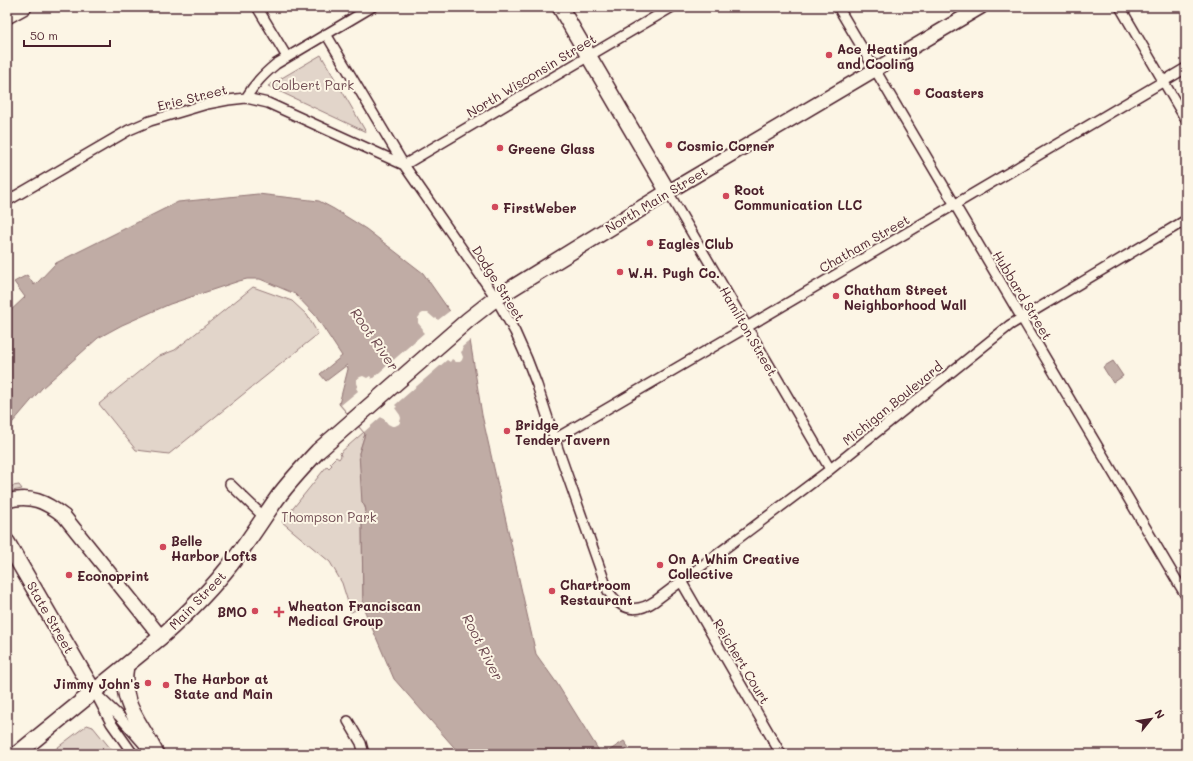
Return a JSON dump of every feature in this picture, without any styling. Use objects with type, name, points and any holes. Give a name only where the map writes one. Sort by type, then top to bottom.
[{"type":"main road","points":[[7,17],[25,7]]},
{"type":"main road","name":"Hamilton Street","points":[[560,7],[668,192]]},
{"type":"main road","name":"North Main Street","points":[[352,421],[468,320],[496,298],[668,192],[981,7]]},
{"type":"main road","name":"Main Street","points":[[16,754],[162,637],[202,598],[235,559],[279,496],[303,467],[318,451],[352,421]]},
{"type":"main road","points":[[8,500],[30,499],[39,501],[48,504],[64,516],[162,637]]},
{"type":"main road","name":"State Street","points":[[7,542],[94,692]]},
{"type":"main road","points":[[126,666],[124,682],[126,698],[136,720],[144,730],[156,754]]},
{"type":"street","points":[[257,7],[287,57]]},
{"type":"street","name":"Erie Street","points":[[7,201],[129,130],[150,121],[207,104],[246,98],[255,84],[276,64],[372,7]]},
{"type":"street","name":"North Wisconsin Street","points":[[404,165],[672,7]]},
{"type":"street","name":"Hubbard Street","points":[[838,7],[1186,596]]},
{"type":"street","points":[[1120,7],[1186,120]]},
{"type":"street","name":"Dodge Street","points":[[326,34],[404,165],[496,298],[515,332],[537,386],[608,591],[614,600],[622,605]]},
{"type":"street","name":"Chatham Street","points":[[555,439],[1186,68]]},
{"type":"street","points":[[246,98],[268,103],[404,165]]},
{"type":"street","name":"Hamilton Street","points":[[668,192],[830,469]]},
{"type":"street","name":"Michigan Boulevard","points":[[622,605],[640,609],[647,606],[830,469],[1005,329],[1186,220]]},
{"type":"street","points":[[230,484],[264,517]]},
{"type":"street","name":"Reichert Court","points":[[681,582],[781,754]]},
{"type":"street","points":[[94,692],[111,723],[133,754]]},
{"type":"street","points":[[94,692],[120,717],[152,754]]},
{"type":"street","points":[[348,721],[361,743],[364,754]]},
{"type":"green space","name":"Colbert Park","points":[[321,55],[366,132],[268,86]]},
{"type":"green space","points":[[253,287],[292,301],[307,315],[318,334],[169,454],[136,450],[99,404],[157,357],[175,350]]},
{"type":"green space","name":"Thompson Park","points":[[364,432],[365,434],[359,453],[364,505],[366,510],[365,520],[362,520],[363,607],[351,612],[342,583],[330,562],[282,522],[327,466],[329,468],[332,465],[330,463],[336,457],[339,459],[341,456],[340,453]]},
{"type":"green space","points":[[19,485],[22,489],[7,492],[7,487]]},
{"type":"green space","points":[[87,725],[93,727],[115,754],[49,754]]},
{"type":"water","name":"Root River","points":[[258,194],[319,201],[366,229],[423,273],[470,340],[482,415],[536,654],[556,682],[601,754],[460,754],[394,679],[363,607],[362,520],[365,519],[366,511],[362,503],[359,453],[365,434],[339,404],[348,369],[347,365],[326,381],[320,374],[342,356],[315,315],[295,294],[260,279],[247,279],[170,304],[122,325],[98,338],[42,388],[7,429],[7,314],[25,297],[14,282],[27,275],[34,285],[56,263],[178,202]]},
{"type":"water","points":[[1113,361],[1123,376],[1113,383],[1103,367]]},
{"type":"water","points":[[624,741],[629,748],[619,754],[604,754]]},
{"type":"pier","points":[[451,310],[472,339],[462,347],[462,360],[460,362],[456,362],[452,359],[450,362],[447,360],[395,405],[397,407],[395,408],[401,418],[399,424],[392,426],[381,417],[364,432],[341,405],[358,391],[356,388],[358,386],[357,379],[363,376],[367,378],[370,376],[372,379],[424,333],[422,331],[423,329],[418,323],[418,318],[421,314],[428,313],[438,320]]},
{"type":"place","name":"Ace Heating and Cooling","points":[[829,55]]},
{"type":"place","name":"Coasters","points":[[917,92]]},
{"type":"place","name":"Cosmic Corner","points":[[669,145]]},
{"type":"place","name":"Greene Glass","points":[[500,148]]},
{"type":"place","name":"Root Communication LLC","points":[[726,196]]},
{"type":"place","name":"FirstWeber","points":[[495,207]]},
{"type":"place","name":"Eagles Club","points":[[650,243]]},
{"type":"place","name":"W.H. Pugh Co.","points":[[620,272]]},
{"type":"place","name":"Chatham Street Neighborhood Wall","points":[[836,296]]},
{"type":"place","name":"Bridge Tender Tavern","points":[[507,431]]},
{"type":"place","name":"Belle Harbor Lofts","points":[[163,547]]},
{"type":"place","name":"On A Whim Creative Collective","points":[[660,565]]},
{"type":"place","name":"Econoprint","points":[[69,575]]},
{"type":"place","name":"Chartroom Restaurant","points":[[552,591]]},
{"type":"place","name":"BMO","points":[[255,611]]},
{"type":"place","name":"Wheaton Franciscan Medical Group","points":[[279,612]]},
{"type":"place","name":"Jimmy John's","points":[[148,683]]},
{"type":"place","name":"The Harbor at State and Main","points":[[166,685]]}]
